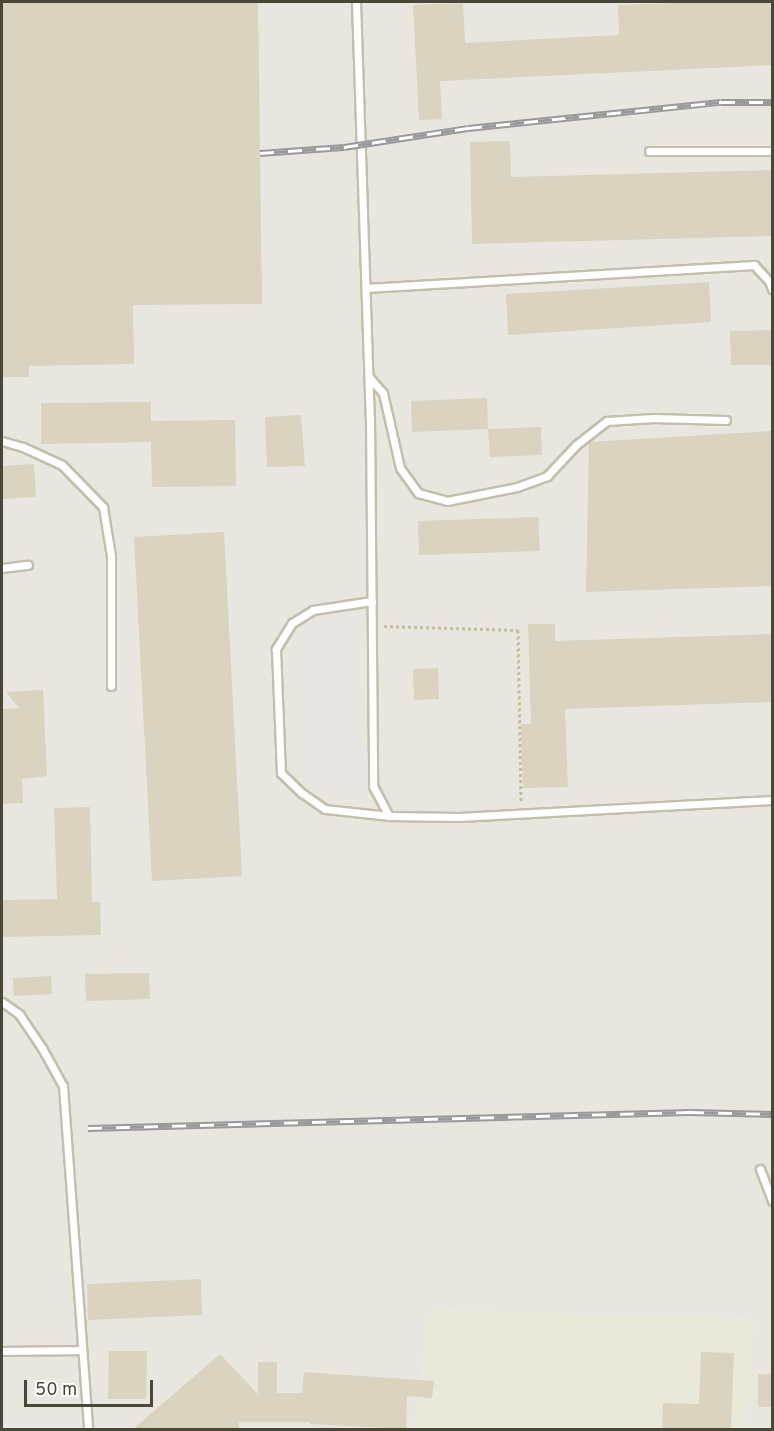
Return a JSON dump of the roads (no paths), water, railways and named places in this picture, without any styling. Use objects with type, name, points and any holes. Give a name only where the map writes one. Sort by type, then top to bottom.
[{"type":"lane","points":[[356,2],[369,377],[373,786],[390,816]]},
{"type":"lane","points":[[649,151],[772,151]]},
{"type":"lane","points":[[366,288],[754,265],[772,289]]},
{"type":"lane","points":[[369,377],[383,393],[400,468],[418,493],[447,501],[517,488],[547,476],[576,445],[607,421],[653,418],[726,420]]},
{"type":"lane","points":[[2,441],[23,447],[62,465],[103,507],[111,556],[111,686]]},
{"type":"lane","points":[[2,567],[28,565]]},
{"type":"lane","points":[[372,601],[314,610],[292,623],[276,649],[281,773],[302,793],[325,808],[390,816],[459,817],[772,800]]},
{"type":"lane","points":[[2,1002],[19,1014],[42,1048],[63,1086],[88,1430]]},
{"type":"lane","points":[[760,1169],[772,1201]]},
{"type":"lane","points":[[2,1351],[82,1350]]},
{"type":"railway","points":[[260,153],[344,147],[468,128],[721,102],[772,102]]},
{"type":"railway","points":[[88,1128],[690,1112],[772,1114]]}]
